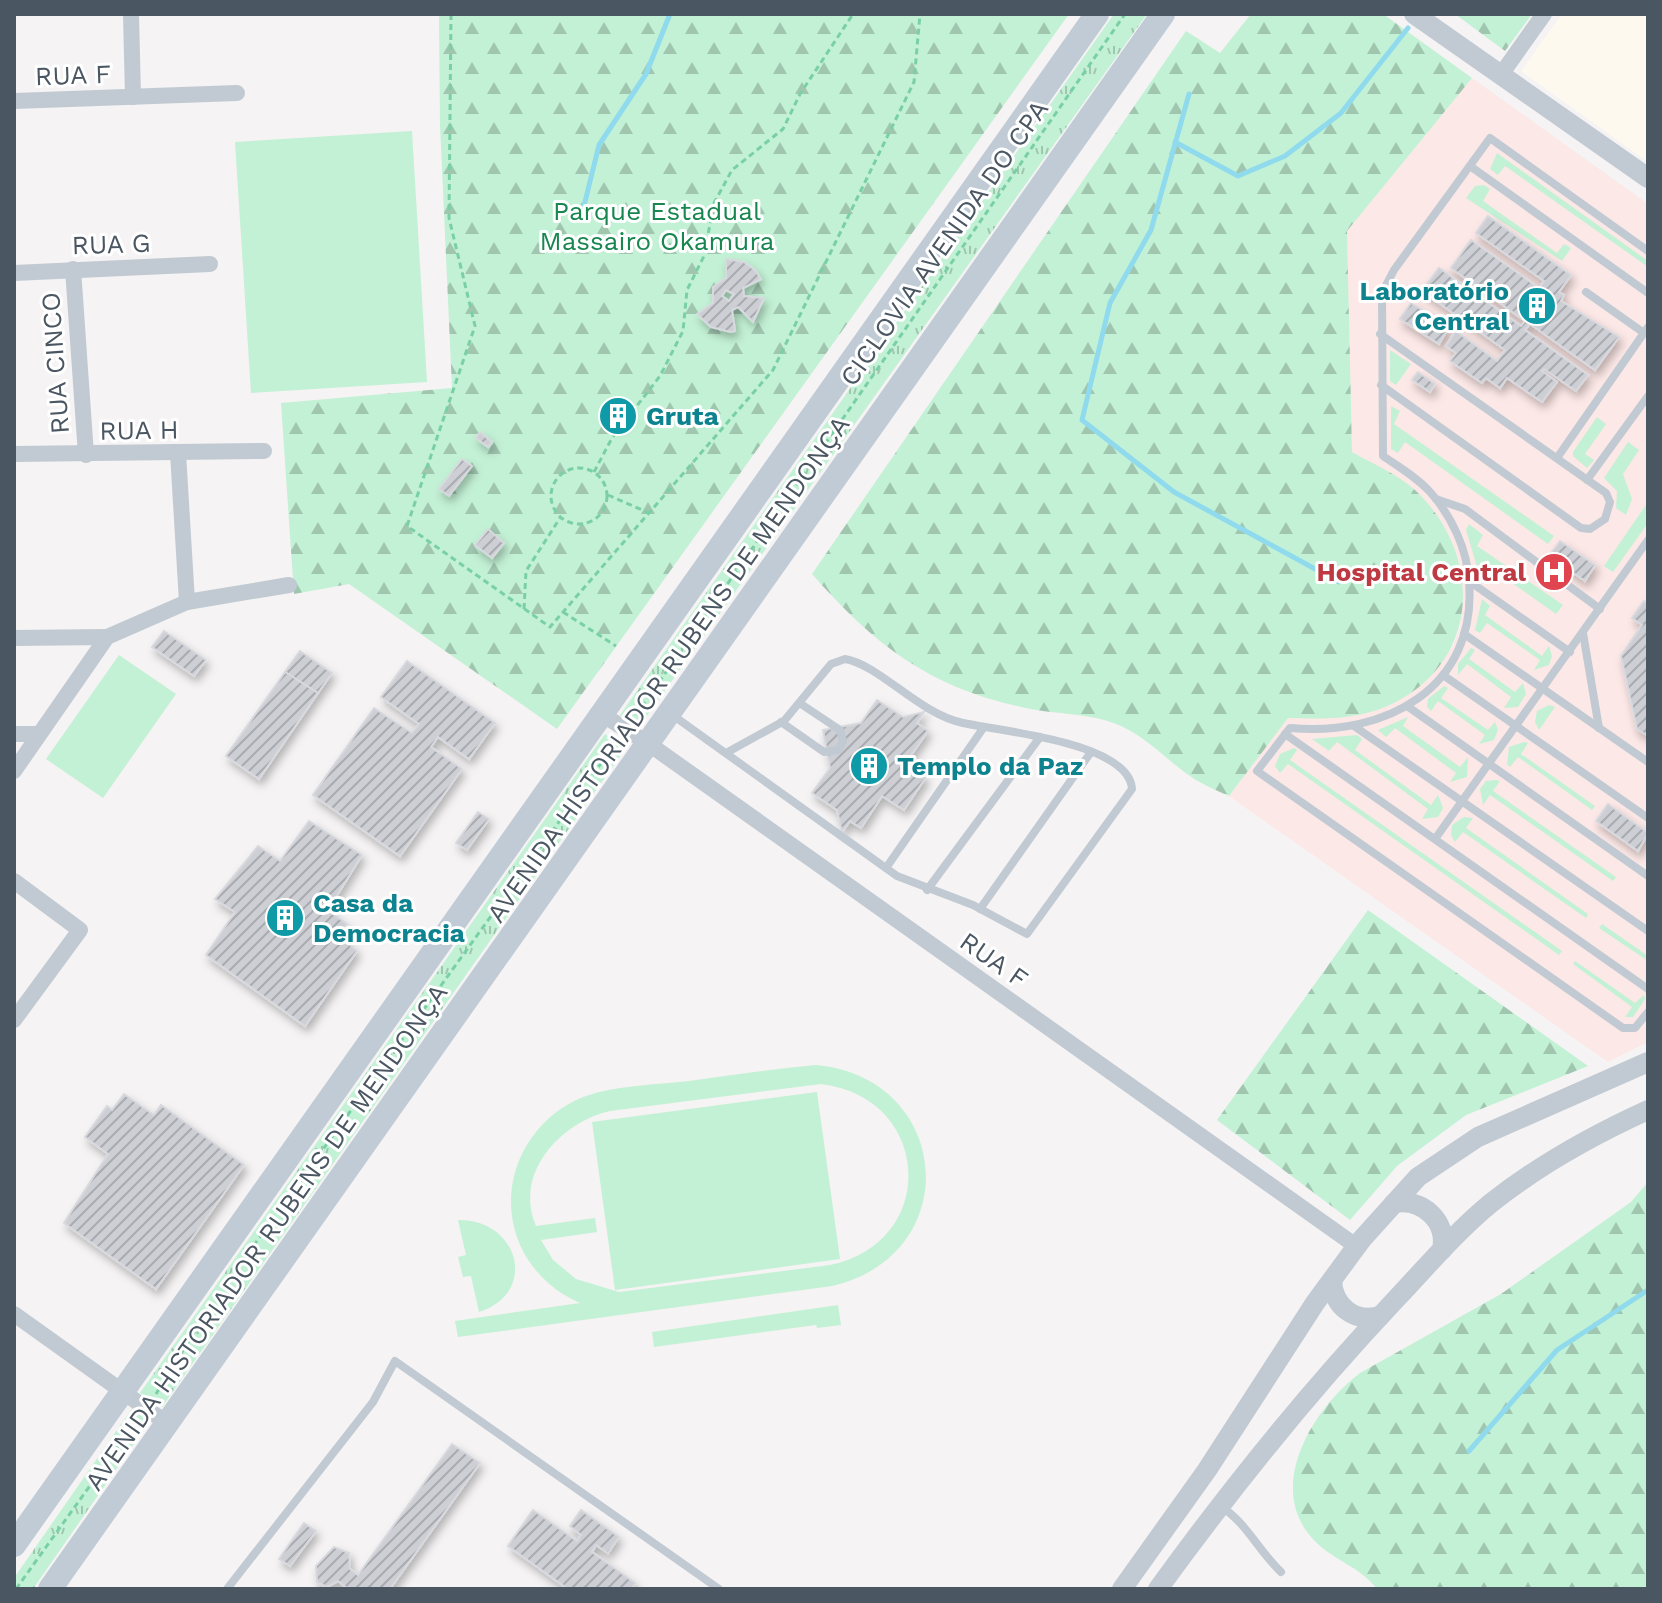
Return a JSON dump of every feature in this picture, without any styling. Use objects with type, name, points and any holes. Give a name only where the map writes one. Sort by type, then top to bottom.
[{"type":"main road","name":"AVENIDA HISTORIADOR RUBENS DE MENDONÇA","points":[[14,1545],[1097,14]]},
{"type":"main road","name":"AVENIDA HISTORIADOR RUBENS DE MENDONÇA","points":[[50,1589],[1163,14]]},
{"type":"street","points":[[131,14],[133,97]]},
{"type":"street","points":[[1414,14],[1648,178]]},
{"type":"street","points":[[1500,76],[1544,14]]},
{"type":"street","name":"RUA F","points":[[14,101],[237,93]]},
{"type":"street","name":"RUA G","points":[[14,273],[210,264]]},
{"type":"street","name":"RUA CINCO","points":[[73,269],[86,455]]},
{"type":"street","name":"RUA H","points":[[14,454],[264,451]]},
{"type":"street","points":[[178,453],[187,602]]},
{"type":"street","points":[[14,638],[107,637],[187,602],[289,585]]},
{"type":"street","points":[[14,771],[107,637]]},
{"type":"street","name":"RUA F","points":[[603,715],[649,744],[1356,1246]]},
{"type":"street","points":[[14,734],[39,734]]},
{"type":"street","points":[[14,881],[80,930],[14,1020]]},
{"type":"street","points":[[1122,1589],[1207,1470],[1356,1246],[1418,1177],[1478,1137],[1648,1062]]},
{"type":"street","points":[[1158,1589],[1219,1505],[1380,1316],[1468,1223],[1520,1182],[1582,1142],[1648,1110]]},
{"type":"street","points":[[1394,1203],[1413,1203],[1436,1218],[1442,1230],[1442,1250]]},
{"type":"street","points":[[1332,1280],[1334,1295],[1351,1314],[1363,1318],[1380,1316]]},
{"type":"street","points":[[14,1314],[168,1424]]},
{"type":"lane","points":[[1600,609],[1465,509],[1436,499],[1383,456],[1379,303],[1386,283],[1490,138],[1648,251]]},
{"type":"lane","points":[[1470,166],[1648,293]]},
{"type":"lane","points":[[1557,458],[1646,330],[1586,292]]},
{"type":"lane","points":[[1380,334],[1606,493],[1610,502],[1605,519],[1590,529],[1581,528],[1381,385]]},
{"type":"lane","points":[[1587,480],[1648,396]]},
{"type":"lane","points":[[1436,499],[1458,536],[1469,581],[1464,634],[1443,675],[1407,706],[1379,720],[1354,726],[1290,728],[1257,771],[1623,1028],[1638,1026],[1648,1012]]},
{"type":"lane","points":[[1435,839],[1648,540]]},
{"type":"lane","points":[[1469,581],[1570,652]]},
{"type":"lane","points":[[1583,633],[1599,728]]},
{"type":"lane","points":[[1464,634],[1648,762]]},
{"type":"lane","points":[[671,714],[911,885],[980,909],[1027,934],[1131,793],[1131,781],[1124,770],[1091,752],[937,713],[860,664],[845,659],[831,664],[801,704],[781,722],[726,753]]},
{"type":"lane","points":[[1443,675],[1648,818]]},
{"type":"lane","points":[[781,722],[824,752],[838,750],[843,741],[840,730],[801,704]]},
{"type":"lane","points":[[1407,706],[1648,876]]},
{"type":"lane","points":[[1354,726],[1648,931]]},
{"type":"lane","points":[[886,868],[984,727]]},
{"type":"lane","points":[[1285,734],[1648,989]]},
{"type":"lane","points":[[927,890],[1040,737]]},
{"type":"lane","points":[[980,909],[1091,752]]},
{"type":"lane","points":[[227,1589],[373,1402],[395,1361],[719,1589]]},
{"type":"lane","points":[[1219,1505],[1240,1518],[1252,1541],[1281,1572]]},
{"type":"path","points":[[451,14],[449,218],[475,326],[407,526],[550,627],[773,370],[914,82],[920,14]]},
{"type":"path","points":[[594,472],[612,438],[660,376],[683,331],[687,290],[704,256],[714,203],[732,170],[783,129],[800,94],[853,14]]},
{"type":"path","name":"CICLOVIA AVENIDA DO CPA","points":[[235,1271],[626,729],[1125,14]]},
{"type":"path","points":[[576,468],[594,472],[602,478],[608,495],[602,513],[587,523],[578,524],[561,517],[551,501],[554,483],[560,475],[576,468]]},
{"type":"path","points":[[608,495],[649,513]]},
{"type":"path","points":[[524,609],[526,571],[561,517]]},
{"type":"path","points":[[563,612],[616,646]]},
{"type":"path","points":[[16,1589],[146,1408],[217,1295]]},
{"type":"shaded area","points":[[1562,14],[1648,14],[1648,162],[1521,71]]},
{"type":"shaded area","name":"Hospital Central","points":[[1472,78],[1648,204],[1648,1042],[1608,1062],[1229,796],[1288,718],[1357,715],[1385,707],[1430,676],[1453,646],[1460,627],[1463,605],[1414,489],[1352,452],[1347,231]]},
{"type":"green space","name":"Parque Estadual Massairo Okamura","points":[[439,14],[1069,14],[557,729],[349,584],[294,594],[281,403],[452,388],[440,125]]},
{"type":"green space","points":[[1114,14],[1147,14],[639,727],[620,715]]},
{"type":"green space","points":[[1251,14],[1383,14],[1472,78],[1347,231],[1352,452],[1408,484],[1438,517],[1454,547],[1462,578],[1462,609],[1455,638],[1440,666],[1416,689],[1385,707],[1361,714],[1288,718],[1229,796],[1196,780],[1145,740],[1116,724],[996,701],[936,677],[884,644],[812,574],[1186,31],[1220,53]]},
{"type":"green space","points":[[1455,14],[1532,14],[1505,51]]},
{"type":"green space","points":[[412,131],[427,382],[251,393],[235,142]]},
{"type":"green space","points":[[1497,153],[1648,261],[1648,267],[1505,166],[1498,175],[1490,169]]},
{"type":"green space","points":[[1484,185],[1490,189],[1483,201],[1557,253],[1564,244],[1571,248],[1562,261],[1466,198],[1475,186]]},
{"type":"green space","points":[[1390,350],[1411,364],[1396,385],[1390,381]]},
{"type":"green space","points":[[1391,406],[1400,411],[1394,424],[1554,536],[1548,544],[1405,442],[1398,453],[1391,449]]},
{"type":"green space","points":[[1597,417],[1606,424],[1585,454],[1594,460],[1587,468],[1573,456],[1573,452]]},
{"type":"green space","points":[[1628,442],[1639,450],[1623,474],[1632,499],[1626,515],[1616,508],[1617,491],[1604,478]]},
{"type":"green space","points":[[1648,502],[1648,523],[1613,572],[1604,566]]},
{"type":"green space","points":[[1469,524],[1483,535],[1477,546],[1563,605],[1556,614],[1491,568],[1483,580],[1480,577],[1466,530]]},
{"type":"green space","points":[[1482,599],[1490,606],[1485,615],[1542,656],[1549,646],[1552,656],[1549,665],[1534,670],[1540,660],[1487,623],[1480,633],[1475,630]]},
{"type":"green space","points":[[1471,648],[1475,650],[1469,659],[1515,692],[1523,683],[1526,694],[1518,707],[1504,708],[1511,697],[1467,664],[1458,675],[1458,664]]},
{"type":"green space","points":[[119,655],[176,694],[103,798],[46,759]]},
{"type":"green space","points":[[1444,686],[1448,688],[1441,698],[1488,730],[1495,722],[1498,730],[1494,740],[1479,744],[1485,735],[1438,701],[1431,711],[1427,707],[1428,699]]},
{"type":"green space","points":[[1549,705],[1555,707],[1539,730],[1535,722],[1537,711]]},
{"type":"green space","points":[[1408,717],[1403,726],[1460,767],[1468,757],[1467,777],[1450,782],[1456,773],[1395,728],[1386,737],[1378,730]]},
{"type":"green space","points":[[605,734],[625,749],[162,1407],[140,1393]]},
{"type":"green space","points":[[1357,735],[1362,739],[1355,750],[1431,805],[1438,795],[1443,808],[1438,817],[1422,819],[1428,809],[1337,742],[1329,751],[1312,739]]},
{"type":"green space","points":[[1528,743],[1521,754],[1595,806],[1592,810],[1518,757],[1510,767],[1507,764],[1509,747]]},
{"type":"green space","points":[[1294,748],[1297,750],[1290,760],[1562,951],[1559,955],[1288,764],[1280,773],[1275,766],[1280,754]]},
{"type":"green space","points":[[1486,781],[1500,781],[1493,791],[1616,877],[1613,881],[1490,795],[1483,805],[1480,789]]},
{"type":"green space","points":[[1464,817],[1473,818],[1466,828],[1588,914],[1586,918],[1463,832],[1455,842],[1451,835],[1452,825]]},
{"type":"green space","points":[[1368,910],[1588,1066],[1466,1115],[1397,1166],[1350,1220],[1217,1120]]},
{"type":"green space","points":[[1602,924],[1648,956],[1648,961],[1599,928]]},
{"type":"green space","points":[[1575,961],[1635,1003],[1644,995],[1645,999],[1633,1017],[1625,1017],[1632,1007],[1573,964]]},
{"type":"green space","points":[[816,1065],[862,1077],[895,1101],[917,1132],[926,1169],[922,1206],[905,1240],[875,1268],[832,1286],[458,1337],[455,1321],[580,1303],[555,1289],[535,1269],[520,1244],[512,1216],[511,1197],[519,1160],[539,1128],[553,1115],[586,1096],[611,1090]],"holes":[[[821,1084],[858,1095],[885,1115],[902,1141],[908,1171],[905,1201],[891,1229],[866,1251],[830,1265],[619,1292],[576,1279],[553,1260],[541,1240],[597,1232],[595,1218],[536,1226],[531,1206],[531,1187],[536,1169],[546,1153],[559,1138],[592,1117],[610,1111]]]},
{"type":"green space","points":[[817,1092],[840,1259],[615,1290],[592,1122]]},
{"type":"green space","points":[[1648,1182],[1648,1589],[1377,1589],[1364,1576],[1319,1545],[1302,1524],[1294,1501],[1294,1477],[1299,1453],[1310,1430],[1342,1389],[1360,1373],[1501,1294],[1631,1202]]},
{"type":"green space","points":[[458,1220],[479,1223],[495,1231],[514,1258],[515,1274],[510,1289],[498,1303],[479,1312],[471,1276],[463,1277],[458,1257],[466,1255]]},
{"type":"green space","points":[[838,1305],[841,1325],[817,1328],[816,1325],[654,1347],[652,1332]]},
{"type":"green space","points":[[133,1407],[151,1419],[33,1589],[14,1589],[14,1578]]},
{"type":"building","name":"Laboratório Central","points":[[1488,216],[1571,275],[1559,292],[1564,295],[1561,301],[1619,337],[1595,370],[1530,324],[1525,330],[1588,375],[1576,391],[1544,369],[1542,371],[1557,382],[1542,402],[1507,378],[1500,388],[1486,378],[1482,383],[1450,361],[1456,353],[1446,346],[1456,331],[1497,361],[1505,350],[1422,291],[1439,268],[1521,326],[1525,321],[1451,268],[1471,240],[1539,288],[1544,281],[1476,233]]},
{"type":"building","points":[[726,259],[744,262],[761,279],[743,288],[744,296],[764,298],[753,322],[738,307],[732,310],[735,331],[731,332],[711,327],[697,314],[713,303],[713,287],[726,278]],"holes":[[[726,290],[734,294],[729,301],[722,296]]]},
{"type":"building","points":[[1411,303],[1449,327],[1439,344],[1400,319]]},
{"type":"building","points":[[1418,372],[1435,384],[1430,392],[1412,380]]},
{"type":"building","name":"Gruta","points":[[616,405],[628,414],[620,425],[608,417]]},
{"type":"building","points":[[480,432],[492,442],[488,447],[476,438]]},
{"type":"building","points":[[462,459],[472,466],[449,496],[439,489]]},
{"type":"building","points":[[488,529],[504,543],[492,558],[475,545]]},
{"type":"building","points":[[1560,541],[1595,565],[1585,581],[1549,556]]},
{"type":"building","points":[[1644,601],[1648,604],[1648,736],[1637,729],[1621,656],[1642,625],[1632,618]]},
{"type":"building","points":[[164,631],[206,660],[194,676],[152,647]]},
{"type":"building","points":[[300,651],[332,673],[318,693],[285,672]]},
{"type":"building","points":[[407,661],[495,723],[469,759],[438,737],[431,747],[462,769],[400,856],[313,795],[374,708],[412,733],[419,724],[381,697]]},
{"type":"building","points":[[285,672],[318,693],[259,779],[226,756]]},
{"type":"building","name":"Templo da Paz","points":[[877,700],[903,717],[924,712],[917,723],[928,731],[905,764],[926,777],[904,810],[882,796],[861,828],[850,821],[842,832],[837,810],[812,793],[830,768],[823,730],[861,723]]},
{"type":"building","points":[[1608,804],[1648,833],[1638,851],[1596,821]]},
{"type":"building","points":[[478,812],[489,819],[467,850],[456,843]]},
{"type":"building","name":"Casa da Democracia","points":[[309,821],[362,855],[328,910],[347,924],[339,935],[357,951],[305,1026],[206,955],[235,912],[215,899],[258,846],[280,861]]},
{"type":"building","points":[[124,1094],[154,1115],[161,1105],[244,1165],[156,1289],[64,1223],[108,1154],[85,1137],[107,1106],[112,1110]]},
{"type":"building","points":[[452,1444],[480,1463],[390,1589],[348,1589],[338,1581],[327,1587],[317,1582],[316,1566],[334,1547],[349,1553],[350,1569],[358,1575]]},
{"type":"building","points":[[533,1510],[577,1541],[581,1535],[570,1526],[581,1510],[619,1537],[608,1553],[596,1545],[592,1552],[635,1583],[631,1589],[568,1589],[508,1546]]},
{"type":"building","points":[[304,1523],[316,1531],[290,1566],[279,1559]]},
{"type":"waterway","points":[[581,218],[599,145],[646,74],[670,14]]},
{"type":"waterway","points":[[1175,142],[1238,176],[1285,156],[1341,113],[1408,28]]},
{"type":"waterway","points":[[1189,94],[1151,230],[1110,303],[1082,420],[1174,492],[1339,582]]},
{"type":"waterway","points":[[1469,1451],[1557,1350],[1648,1290]]},
{"type":"place","name":"Laboratório Central","points":[[1537,306]]},
{"type":"place","name":"Gruta","points":[[618,416]]},
{"type":"place","name":"Hospital Central","points":[[1554,572]]},
{"type":"place","name":"Templo da Paz","points":[[869,766]]},
{"type":"place","name":"Casa da Democracia","points":[[285,918]]}]
